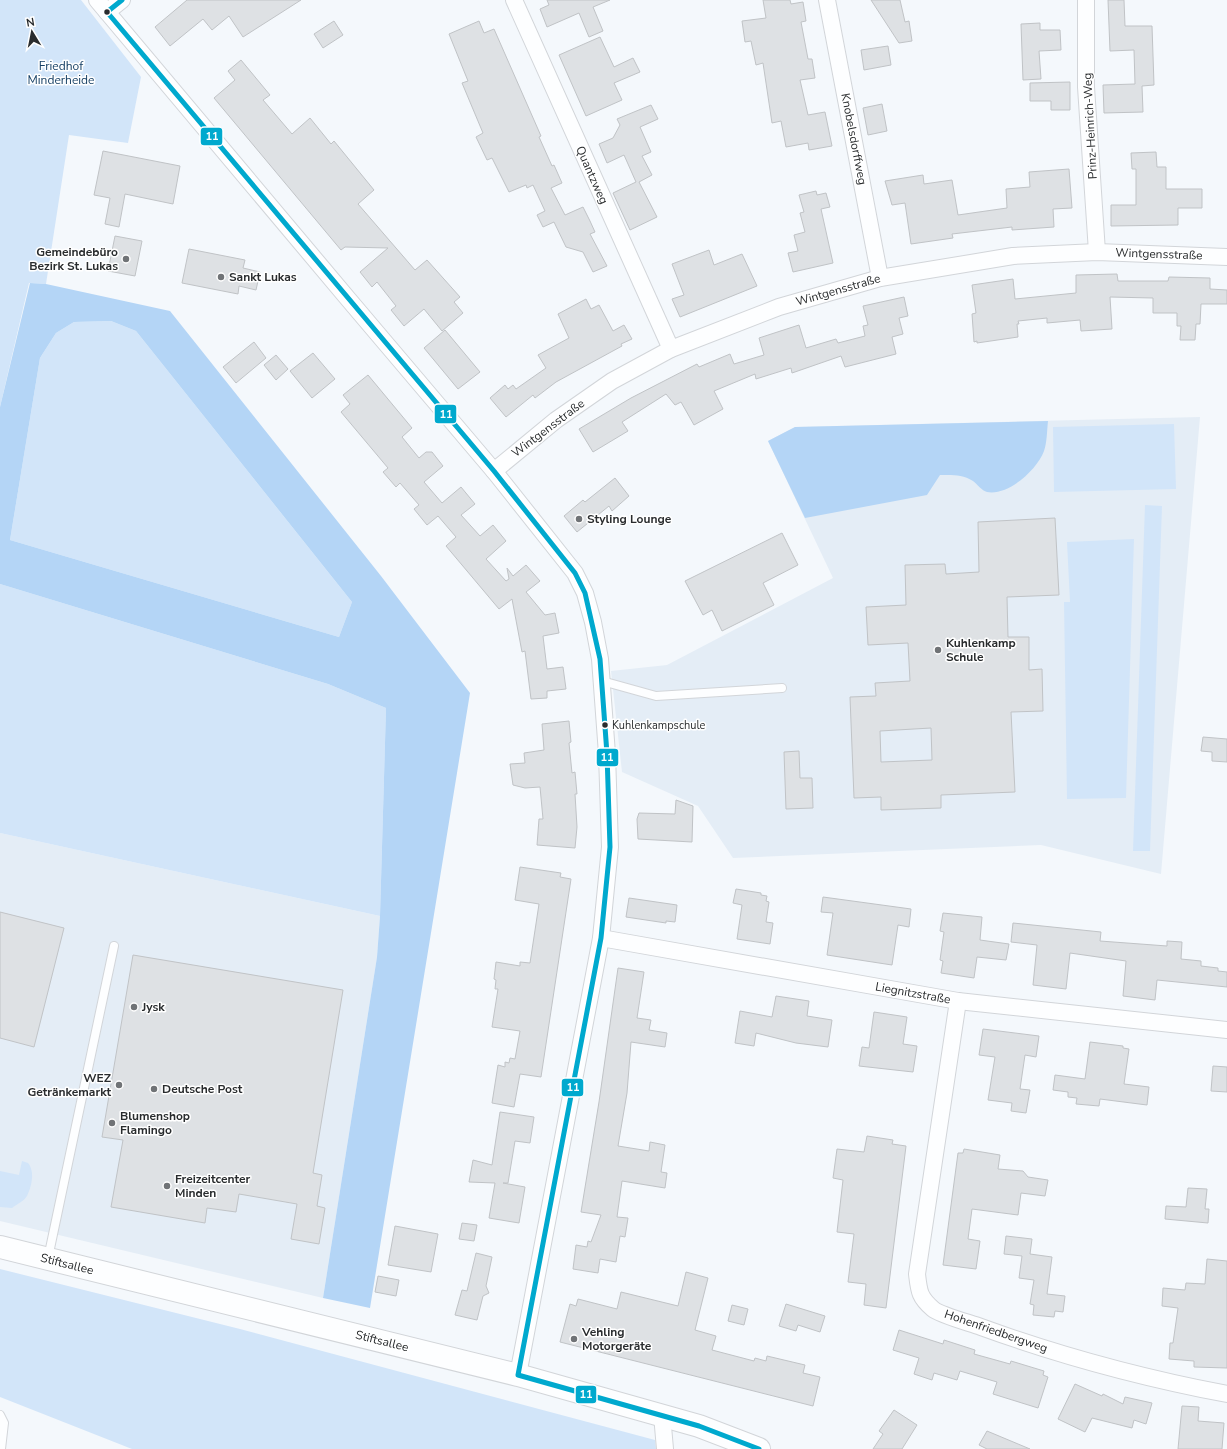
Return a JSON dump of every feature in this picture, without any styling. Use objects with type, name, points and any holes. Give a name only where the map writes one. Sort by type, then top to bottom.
[{"type":"main road","name":"Stiftsallee","points":[[0,1247],[518,1375],[699,1426],[759,1449]]},
{"type":"street","points":[[122,0],[102,6],[343,294],[494,470],[575,573],[585,593],[593,622],[602,681],[610,792],[610,847],[601,938],[518,1375]]},
{"type":"street","name":"Quantzweg","points":[[514,0],[671,349]]},
{"type":"street","name":"Knobelsdorffweg","points":[[827,0],[880,278]]},
{"type":"street","name":"Prinz-Heinrich-Weg","points":[[1086,0],[1086,87],[1097,252]]},
{"type":"street","name":"Wintgensstraße","points":[[494,470],[556,420],[612,382],[671,349],[779,307],[880,278],[1013,256],[1097,252],[1227,257]]},
{"type":"street","name":"Liegnitzstraße","points":[[601,938],[958,1001],[1227,1030]]},
{"type":"street","name":"Hohenfriedbergweg","points":[[958,1001],[917,1274],[920,1295],[934,1310],[1087,1362],[1227,1394]]},
{"type":"street","points":[[662,1416],[666,1449]]},
{"type":"lane","points":[[602,681],[656,696],[782,688]]},
{"type":"lane","points":[[48,1259],[114,946]]},
{"type":"lane","points":[[0,1415],[4,1423],[1,1449]]},
{"type":"shaded area","points":[[30,283],[46,284],[170,311],[381,576],[470,693],[370,1308],[323,1298],[377,957],[380,916],[386,708],[328,684],[0,584],[0,407]],"holes":[[[111,321],[136,331],[352,602],[339,637],[10,540],[40,358],[56,333],[74,322]]]},
{"type":"shaded area","name":"Kuhlenkamp Schule","points":[[1200,417],[1161,874],[1041,845],[733,858],[698,806],[622,772],[611,671],[667,665],[833,578],[768,441],[795,427]]},
{"type":"shaded area","points":[[1048,421],[1044,451],[1035,466],[1021,480],[1004,490],[987,492],[981,489],[973,481],[965,477],[957,475],[940,475],[927,495],[805,518],[768,441],[795,427]]},
{"type":"shaded area","points":[[0,833],[380,916],[377,957],[323,1298],[0,1221]]},
{"type":"green space","name":"Friedhof Minderheide","points":[[0,0],[81,0],[141,77],[128,143],[69,135],[46,284],[29,283],[0,407]]},
{"type":"green space","points":[[111,321],[136,331],[352,602],[339,637],[10,540],[40,358],[56,333],[74,322]]},
{"type":"green space","points":[[1174,424],[1176,489],[1054,492],[1053,427]]},
{"type":"green space","points":[[1145,505],[1162,506],[1150,851],[1133,851]]},
{"type":"green space","points":[[1134,539],[1126,798],[1067,799],[1064,602],[1070,602],[1067,542]]},
{"type":"green space","points":[[0,584],[328,684],[386,708],[380,916],[0,833]]},
{"type":"green space","points":[[22,1161],[28,1163],[32,1170],[31,1183],[27,1196],[12,1208],[0,1207],[0,1171],[19,1175]]},
{"type":"green space","points":[[0,1269],[240,1329],[655,1440],[656,1449],[132,1449],[0,1397]]},
{"type":"building","points":[[187,0],[301,0],[243,37],[229,16],[212,30],[203,19],[170,46],[155,27]]},
{"type":"building","points":[[547,0],[610,0],[593,7],[603,31],[589,37],[579,13],[547,27],[540,9],[549,5]]},
{"type":"building","points":[[763,0],[790,0],[791,4],[803,2],[806,21],[801,22],[808,59],[812,59],[815,78],[800,80],[808,115],[825,112],[832,146],[809,150],[808,143],[786,147],[781,121],[772,123],[763,63],[756,65],[751,41],[745,42],[742,21],[766,18]]},
{"type":"building","points":[[871,0],[900,0],[905,22],[909,21],[912,41],[899,43]]},
{"type":"building","points":[[1108,0],[1124,0],[1125,26],[1152,26],[1154,85],[1142,86],[1143,112],[1104,113],[1103,85],[1135,84],[1134,50],[1110,51]]},
{"type":"building","points":[[334,21],[343,35],[323,48],[314,34]]},
{"type":"building","points":[[479,21],[484,33],[494,29],[541,136],[539,137],[552,166],[554,165],[562,183],[551,188],[565,215],[583,207],[595,232],[590,234],[607,266],[593,272],[583,252],[566,247],[554,222],[543,227],[537,215],[545,211],[533,185],[527,188],[526,185],[509,192],[492,158],[487,160],[476,137],[483,133],[462,83],[468,81],[449,34]]},
{"type":"building","points":[[1040,23],[1040,30],[1060,30],[1061,50],[1039,51],[1041,79],[1023,80],[1021,24]]},
{"type":"building","points":[[600,37],[614,67],[633,58],[640,72],[614,83],[622,100],[586,116],[559,55]]},
{"type":"building","points":[[888,46],[891,65],[864,70],[861,50]]},
{"type":"building","points":[[241,60],[270,95],[263,100],[292,134],[310,118],[331,144],[334,141],[374,190],[358,204],[415,270],[427,260],[460,297],[454,302],[463,313],[442,331],[424,309],[404,326],[391,310],[396,306],[377,282],[372,287],[360,272],[388,248],[345,247],[341,250],[214,98],[235,80],[228,71]]},
{"type":"building","points":[[1070,82],[1070,110],[1051,110],[1051,101],[1030,101],[1030,83]]},
{"type":"building","points":[[882,104],[887,131],[868,135],[863,108]]},
{"type":"building","points":[[651,105],[658,119],[640,127],[651,152],[642,156],[652,175],[639,182],[657,217],[630,230],[613,193],[636,182],[624,155],[607,163],[599,144],[613,138],[620,125],[617,119]]},
{"type":"building","points":[[103,151],[180,166],[173,204],[125,194],[119,227],[105,224],[110,198],[94,195]]},
{"type":"building","points":[[1156,152],[1157,167],[1166,167],[1166,189],[1202,189],[1202,208],[1178,208],[1178,225],[1111,226],[1111,205],[1136,205],[1136,169],[1132,169],[1131,153]]},
{"type":"building","points":[[1069,169],[1072,208],[1053,209],[1054,227],[1012,230],[1012,227],[952,234],[953,238],[911,244],[905,203],[892,205],[885,181],[923,175],[924,184],[952,180],[958,215],[1007,208],[1006,189],[1030,187],[1029,172]]},
{"type":"building","points":[[816,191],[817,195],[826,193],[830,207],[821,209],[833,263],[793,272],[788,253],[798,251],[794,235],[805,232],[800,213],[804,212],[799,195]]},
{"type":"building","points":[[115,236],[142,241],[135,276],[108,271]]},
{"type":"building","name":"Sankt Lukas","points":[[189,249],[245,260],[243,268],[260,272],[256,290],[239,286],[238,294],[182,283]]},
{"type":"building","points":[[709,250],[714,265],[742,254],[757,286],[680,317],[672,299],[684,295],[672,264]]},
{"type":"building","points":[[1117,274],[1118,281],[1168,281],[1169,277],[1210,278],[1210,289],[1227,290],[1227,304],[1201,304],[1200,324],[1196,324],[1195,340],[1180,340],[1181,326],[1177,326],[1177,313],[1153,313],[1153,298],[1110,297],[1112,329],[1081,331],[1080,320],[1047,323],[1047,318],[1018,321],[1018,337],[977,343],[977,341],[974,342],[972,314],[976,313],[972,285],[1013,279],[1015,299],[1076,293],[1076,275]]},
{"type":"building","points":[[904,297],[908,316],[899,318],[903,334],[892,337],[896,354],[845,367],[841,356],[792,373],[791,368],[756,379],[755,374],[714,391],[723,409],[694,425],[681,402],[675,405],[666,394],[622,422],[628,431],[593,452],[579,429],[631,398],[697,364],[699,367],[730,354],[734,364],[764,355],[759,338],[799,325],[806,348],[836,339],[838,343],[865,336],[863,326],[868,325],[863,306]]},
{"type":"building","points":[[586,299],[591,309],[599,305],[613,331],[624,325],[632,339],[556,382],[535,398],[533,395],[506,417],[490,398],[505,385],[508,389],[513,385],[516,389],[546,368],[538,355],[569,338],[558,314]]},
{"type":"building","points":[[445,330],[480,372],[458,389],[424,348]]},
{"type":"building","points":[[254,342],[266,358],[236,383],[223,367]]},
{"type":"building","points":[[313,353],[335,379],[312,398],[290,371]]},
{"type":"building","points":[[276,355],[288,369],[276,380],[264,365]]},
{"type":"building","points":[[368,375],[412,428],[402,437],[419,458],[426,452],[432,452],[443,466],[424,482],[442,503],[461,487],[475,504],[461,515],[480,536],[493,525],[506,541],[486,559],[506,581],[509,579],[507,568],[513,576],[526,565],[540,581],[526,592],[545,615],[555,613],[559,633],[543,636],[547,669],[563,667],[566,689],[547,691],[547,698],[531,699],[525,651],[522,652],[512,599],[499,609],[446,546],[456,537],[438,516],[427,525],[414,509],[419,505],[400,483],[396,487],[383,472],[388,468],[341,412],[350,404],[343,395]]},
{"type":"building","points":[[615,478],[629,496],[612,511],[609,506],[577,532],[564,516],[583,500],[585,502]]},
{"type":"building","points":[[1055,518],[1059,595],[1007,597],[1008,637],[1029,637],[1029,670],[1042,669],[1043,711],[1011,712],[1015,792],[941,795],[941,808],[881,810],[881,797],[854,798],[850,697],[876,696],[875,683],[910,681],[908,643],[868,645],[866,607],[906,605],[905,565],[945,564],[946,574],[979,572],[978,522]],"holes":[[[931,728],[932,760],[881,762],[880,731]]]},
{"type":"building","points":[[782,533],[798,565],[763,583],[774,605],[722,631],[712,610],[703,615],[685,581]]},
{"type":"building","points":[[569,721],[571,742],[569,743],[572,773],[575,772],[577,794],[575,794],[577,827],[575,848],[537,845],[539,819],[543,819],[540,787],[525,788],[513,785],[510,764],[525,763],[524,753],[544,750],[542,724]]},
{"type":"building","points":[[1203,737],[1227,739],[1227,762],[1212,761],[1212,752],[1201,751]]},
{"type":"building","points":[[799,751],[800,778],[812,778],[813,808],[786,809],[784,752]]},
{"type":"building","points":[[676,800],[693,806],[692,842],[638,839],[637,819],[639,813],[675,814]]},
{"type":"building","points":[[520,867],[561,873],[560,877],[571,879],[541,1077],[520,1074],[514,1107],[492,1103],[498,1065],[505,1067],[505,1062],[509,1063],[510,1058],[515,1059],[520,1031],[492,1027],[498,989],[495,989],[496,980],[494,979],[496,962],[520,966],[520,962],[530,963],[539,904],[515,900]]},
{"type":"building","points":[[736,889],[761,893],[761,895],[767,896],[766,901],[769,902],[766,922],[773,923],[770,944],[737,939],[742,905],[733,903]]},
{"type":"building","points":[[823,897],[911,909],[909,927],[898,925],[892,965],[827,955],[833,913],[821,912]]},
{"type":"building","points":[[629,898],[677,905],[675,922],[666,921],[666,923],[626,917]]},
{"type":"building","points":[[0,912],[64,928],[34,1047],[0,1038]]},
{"type":"building","points":[[943,913],[982,917],[980,940],[1009,944],[1006,960],[977,957],[974,978],[941,973],[943,961],[940,960],[944,932],[940,931]]},
{"type":"building","points":[[1013,923],[1101,932],[1100,941],[1167,946],[1167,941],[1182,942],[1181,959],[1201,961],[1201,966],[1218,968],[1218,971],[1227,972],[1227,987],[1157,980],[1155,1000],[1123,996],[1126,961],[1070,953],[1066,989],[1033,985],[1037,945],[1011,942]]},
{"type":"building","points":[[133,955],[343,990],[313,1173],[322,1175],[317,1206],[325,1208],[319,1244],[291,1239],[297,1204],[239,1194],[236,1212],[207,1208],[205,1223],[111,1207],[123,1140],[102,1137]]},
{"type":"building","points":[[618,968],[644,972],[637,1018],[651,1020],[649,1030],[667,1033],[665,1047],[631,1042],[627,1093],[618,1146],[649,1151],[650,1142],[665,1145],[661,1172],[667,1173],[665,1188],[622,1181],[617,1217],[628,1218],[625,1237],[620,1236],[616,1262],[600,1259],[598,1273],[573,1269],[576,1245],[587,1247],[588,1241],[591,1242],[601,1215],[581,1212],[599,1102]]},
{"type":"building","points":[[776,996],[809,1001],[807,1016],[832,1020],[828,1047],[796,1043],[756,1033],[754,1046],[735,1043],[740,1011],[772,1017]]},
{"type":"building","points":[[874,1012],[907,1017],[903,1044],[917,1046],[913,1072],[859,1066],[862,1047],[869,1048]]},
{"type":"building","points":[[983,1029],[1039,1036],[1036,1057],[1025,1055],[1020,1089],[1030,1090],[1026,1113],[1011,1111],[1012,1103],[988,1100],[995,1057],[979,1055]]},
{"type":"building","points":[[1090,1042],[1123,1046],[1123,1048],[1129,1049],[1124,1084],[1149,1087],[1147,1105],[1100,1099],[1099,1106],[1076,1104],[1077,1098],[1068,1097],[1068,1092],[1053,1090],[1055,1075],[1085,1079]]},
{"type":"building","points":[[1213,1066],[1227,1067],[1227,1092],[1211,1091]]},
{"type":"building","points":[[500,1112],[534,1117],[530,1143],[515,1141],[508,1183],[503,1183],[525,1187],[519,1223],[489,1218],[495,1183],[469,1182],[473,1160],[492,1165]]},
{"type":"building","points":[[867,1136],[893,1140],[892,1144],[906,1146],[886,1308],[864,1305],[866,1284],[848,1282],[854,1234],[837,1232],[843,1180],[833,1178],[837,1149],[864,1152]]},
{"type":"building","points":[[964,1149],[1000,1155],[998,1169],[1023,1171],[1028,1177],[1048,1180],[1045,1196],[1021,1193],[1018,1215],[972,1209],[968,1239],[980,1241],[976,1269],[943,1265],[958,1153],[963,1153]]},
{"type":"building","points":[[1188,1188],[1207,1189],[1205,1209],[1209,1209],[1208,1223],[1165,1219],[1166,1206],[1186,1207]]},
{"type":"building","points":[[462,1223],[477,1225],[474,1241],[459,1239]]},
{"type":"building","points":[[395,1226],[438,1234],[431,1272],[388,1265]]},
{"type":"building","points":[[1006,1236],[1032,1239],[1030,1254],[1052,1257],[1047,1294],[1065,1296],[1063,1312],[1055,1311],[1054,1317],[1033,1315],[1034,1305],[1030,1304],[1034,1280],[1019,1278],[1022,1256],[1004,1254]]},
{"type":"building","points":[[476,1253],[492,1257],[486,1286],[489,1293],[483,1296],[477,1320],[455,1315],[462,1290],[467,1291]]},
{"type":"building","points":[[1207,1259],[1227,1261],[1227,1368],[1194,1367],[1194,1361],[1169,1359],[1170,1343],[1173,1343],[1178,1308],[1162,1306],[1163,1288],[1185,1290],[1186,1283],[1205,1284]]},
{"type":"building","points":[[686,1272],[708,1278],[695,1330],[716,1336],[712,1350],[754,1361],[755,1358],[766,1361],[767,1356],[805,1365],[803,1373],[820,1377],[813,1406],[560,1342],[570,1304],[576,1306],[578,1299],[617,1309],[621,1292],[678,1306]]},
{"type":"building","points":[[378,1276],[399,1280],[396,1296],[375,1292]]},
{"type":"building","points":[[786,1304],[825,1316],[820,1332],[798,1325],[796,1331],[779,1326]]},
{"type":"building","points":[[732,1305],[748,1309],[744,1325],[728,1321]]},
{"type":"building","points":[[899,1330],[943,1344],[944,1340],[975,1350],[974,1354],[1010,1364],[1011,1361],[1044,1371],[1043,1375],[1048,1377],[1038,1408],[993,1394],[997,1382],[960,1371],[957,1380],[934,1373],[932,1380],[914,1374],[919,1358],[893,1350]]},
{"type":"building","points":[[1075,1384],[1102,1396],[1103,1394],[1123,1404],[1125,1397],[1152,1403],[1146,1424],[1134,1420],[1132,1428],[1092,1418],[1085,1432],[1058,1419]]},
{"type":"building","points":[[1182,1406],[1199,1407],[1198,1421],[1224,1423],[1222,1449],[1178,1449]]},
{"type":"building","points":[[894,1410],[917,1425],[902,1449],[873,1449],[883,1434],[879,1431]]},
{"type":"building","points":[[987,1431],[1030,1449],[987,1449],[979,1445]]},
{"type":"transit line","name":"11","points":[[122,0],[107,12],[494,471],[575,573],[585,593],[600,659],[607,754],[610,847],[601,938],[518,1375],[699,1426],[759,1449]]},
{"type":"place","name":"Gemeindebüro Bezirk St. Lukas","points":[[126,259]]},
{"type":"place","name":"Sankt Lukas","points":[[221,277]]},
{"type":"place","name":"Styling Lounge","points":[[579,519]]},
{"type":"place","name":"Kuhlenkamp Schule","points":[[938,650]]},
{"type":"place","name":"Kuhlenkampschule","points":[[605,725]]},
{"type":"place","name":"Jysk","points":[[134,1007]]},
{"type":"place","name":"WEZ Getränkemarkt","points":[[119,1085]]},
{"type":"place","name":"Deutsche Post","points":[[154,1089]]},
{"type":"place","name":"Blumenshop Flamingo","points":[[112,1123]]},
{"type":"place","name":"Freizeitcenter Minden","points":[[167,1186]]},
{"type":"place","name":"Vehling Motorgeräte","points":[[574,1339]]}]
